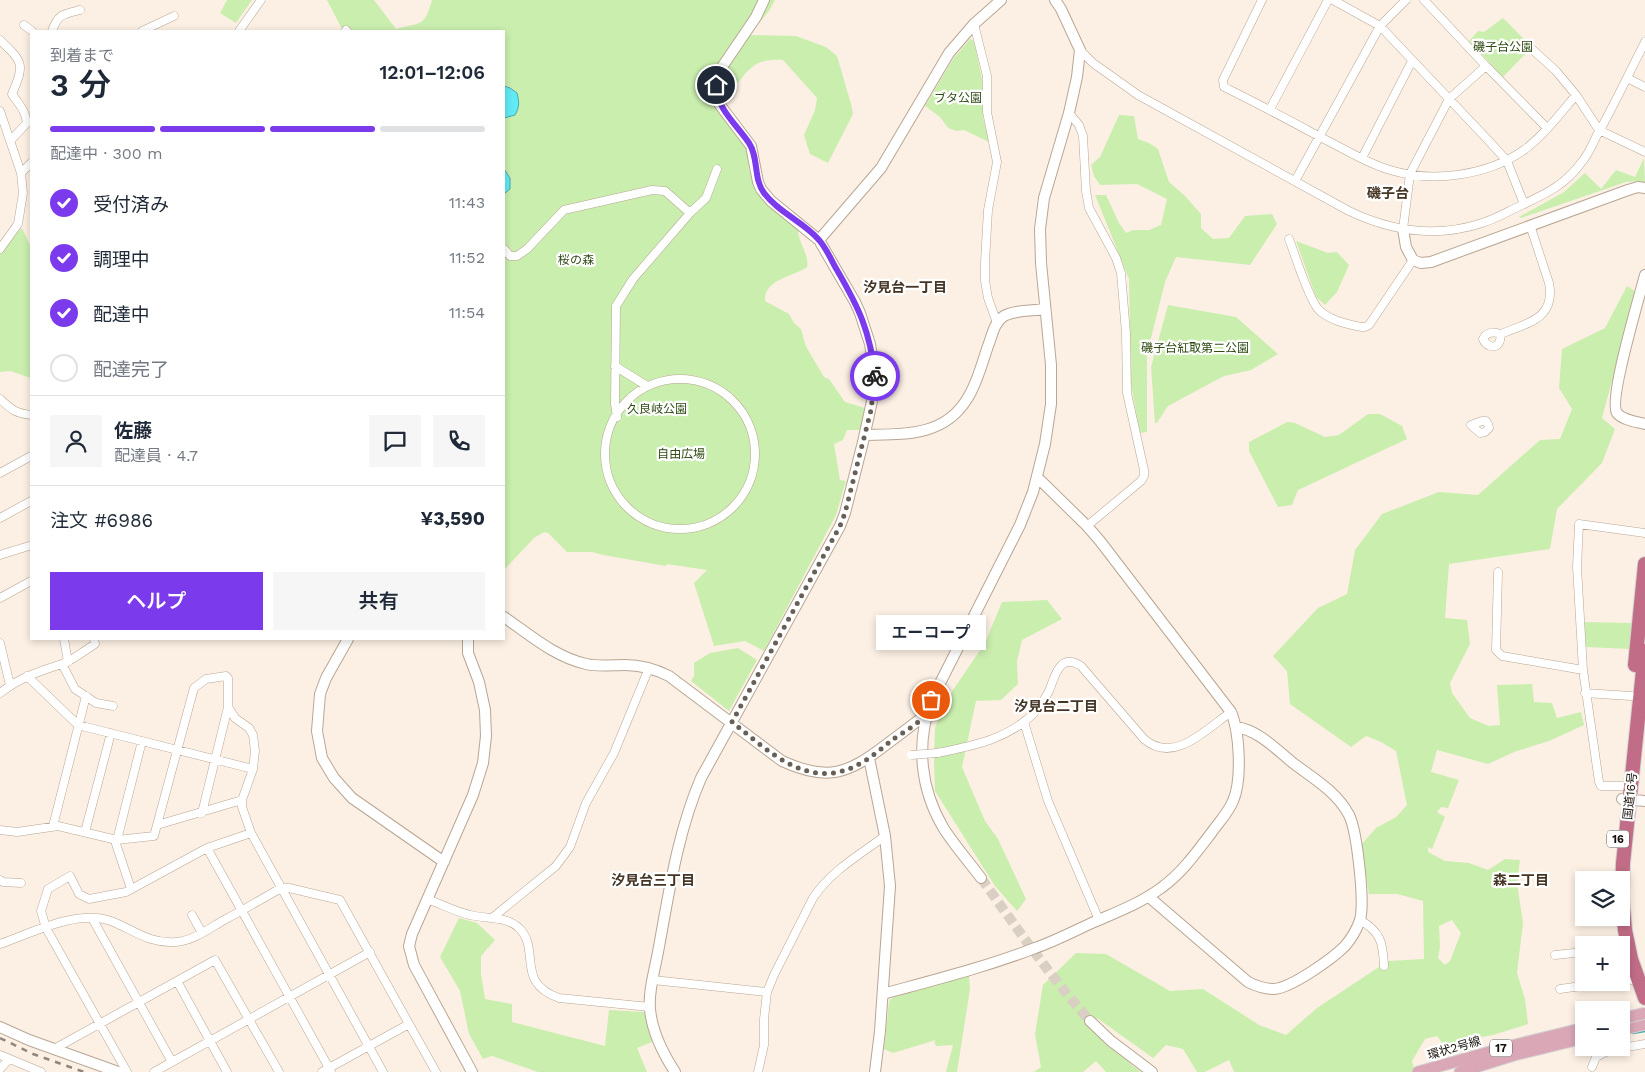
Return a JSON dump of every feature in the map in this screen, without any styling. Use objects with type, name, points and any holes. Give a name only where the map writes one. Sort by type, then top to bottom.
[{"type":"highway","name":"国道16号","points":[[1639,700],[1645,564]]},
{"type":"highway","name":"国道16号","points":[[1617,871],[1625,795],[1645,651]]},
{"type":"highway","name":"国道16号","points":[[1625,795],[1623,911],[1627,944],[1644,1009]]},
{"type":"highway","points":[[1630,986],[1644,1009]]},
{"type":"main road","points":[[1630,1015],[1644,1009]]},
{"type":"main road","points":[[1630,1028],[1645,1024]]},
{"type":"main road","name":"環状2号線","points":[[1418,1072],[1575,1030]]},
{"type":"main road","name":"環状2号線","points":[[1460,1072],[1514,1055],[1575,1040]]},
{"type":"street","points":[[240,30],[261,0]]},
{"type":"street","points":[[675,1072],[658,1042],[650,1007],[681,833],[701,778],[840,526],[865,436],[874,392],[875,376],[870,344],[855,302],[819,240],[765,195],[758,182],[751,146],[720,105],[716,92],[716,85],[722,66],[756,17],[764,0]]},
{"type":"street","points":[[819,240],[881,168],[949,53],[974,24],[1001,0]]},
{"type":"street","points":[[1055,0],[1080,50],[1093,63],[1138,95],[1364,218],[1403,229],[1434,232],[1455,230],[1483,223],[1552,191],[1572,174],[1589,153],[1645,42]]},
{"type":"street","points":[[1262,0],[1223,80],[1224,86],[1362,158],[1391,170],[1410,174],[1458,175],[1483,169],[1507,160],[1525,149],[1547,128],[1576,95]]},
{"type":"street","points":[[1270,109],[1328,0]]},
{"type":"street","points":[[1333,0],[1380,26],[1507,160],[1524,204]]},
{"type":"street","points":[[1295,181],[1380,26],[1406,0]]},
{"type":"street","points":[[1424,0],[1547,128]]},
{"type":"street","points":[[52,30],[56,20],[60,16],[80,10]]},
{"type":"street","points":[[144,30],[174,16]]},
{"type":"street","points":[[974,24],[987,76],[987,112],[997,162],[988,210],[985,262],[988,298],[996,323]]},
{"type":"street","points":[[24,25],[31,30]]},
{"type":"street","points":[[0,40],[14,53],[19,62],[21,74],[12,94],[22,107],[27,120],[27,123],[11,140]]},
{"type":"street","points":[[981,878],[945,830],[935,813],[927,793],[922,771],[922,745],[926,714],[931,700],[1020,525],[1038,478],[1046,444],[1051,396],[1051,365],[1041,263],[1040,229],[1044,198],[1069,113],[1077,77],[1080,50]]},
{"type":"street","points":[[1533,50],[1556,71],[1576,95],[1599,130],[1645,152]]},
{"type":"street","points":[[1362,158],[1412,61]]},
{"type":"street","points":[[1486,66],[1449,99],[1410,174],[1403,229],[1406,247],[1413,260],[1421,263],[1431,262],[1628,190],[1638,187],[1645,188]]},
{"type":"street","points":[[1627,78],[1645,87]]},
{"type":"street","points":[[0,111],[21,172],[23,193],[18,224],[0,249]]},
{"type":"street","points":[[1069,113],[1079,125],[1083,136],[1086,191],[1089,208],[1116,258],[1121,273],[1126,333],[1127,393],[1144,470],[1144,476],[1141,481],[1087,526]]},
{"type":"street","points":[[21,172],[30,164]]},
{"type":"street","points":[[617,417],[614,366],[616,306],[633,279],[690,213],[706,198],[717,169]]},
{"type":"street","points":[[23,193],[30,190]]},
{"type":"street","points":[[505,250],[510,256],[521,254],[564,210],[652,190],[665,191],[690,213]]},
{"type":"street","points":[[1501,334],[1540,317],[1546,312],[1550,301],[1549,283],[1530,225]]},
{"type":"street","points":[[1289,239],[1311,298],[1318,310],[1330,318],[1361,327],[1370,325],[1413,260]]},
{"type":"street","points":[[1645,275],[1620,371],[1615,406],[1617,414],[1621,417],[1645,424]]},
{"type":"street","points":[[865,436],[932,429],[953,417],[967,400],[972,390],[996,323],[1005,315],[1011,313],[1045,309]]},
{"type":"street","points":[[614,366],[647,386]]},
{"type":"street","points":[[671,378],[694,378],[715,385],[739,405],[750,429],[754,452],[747,482],[733,505],[712,522],[689,530],[659,527],[648,523],[630,511],[614,488],[608,471],[607,452],[612,430],[617,417],[628,403],[647,386],[671,378]]},
{"type":"street","points":[[0,399],[13,411],[30,415]]},
{"type":"street","points":[[0,472],[30,457]]},
{"type":"street","points":[[883,994],[1025,952],[1149,897],[1187,865],[1233,802],[1237,790],[1239,777],[1236,727],[1231,712],[1087,526],[1038,478]]},
{"type":"street","points":[[0,518],[30,502]]},
{"type":"street","points":[[1645,534],[1579,524],[1577,567],[1585,693],[1601,786],[1645,801]]},
{"type":"street","points":[[0,555],[30,546]]},
{"type":"street","points":[[1498,572],[1496,650],[1498,654],[1583,670]]},
{"type":"street","points":[[0,598],[30,582]]},
{"type":"street","points":[[505,618],[549,648],[571,660],[600,666],[624,665],[649,668],[669,676],[782,761],[802,770],[815,773],[840,772],[860,764],[926,714]]},
{"type":"street","points":[[64,640],[65,662],[75,689],[96,703],[113,706]]},
{"type":"street","points":[[0,693],[27,676],[65,662],[95,644],[94,640]]},
{"type":"street","points":[[347,640],[326,678],[320,694],[317,731],[322,758],[334,778],[352,798],[444,862]]},
{"type":"street","points":[[468,640],[468,653],[479,682],[485,710],[485,751],[476,787],[412,934],[409,946],[412,958],[472,1072]]},
{"type":"street","points":[[0,643],[10,685]]},
{"type":"street","points":[[911,755],[937,753],[972,746],[1001,735],[1024,722],[1045,700],[1057,669],[1071,662],[1081,666],[1144,739],[1158,747],[1181,747],[1231,712]]},
{"type":"street","points":[[492,918],[556,866],[570,847],[586,803],[614,753],[649,668]]},
{"type":"street","points":[[27,676],[78,725],[252,769]]},
{"type":"street","points":[[0,830],[16,832],[58,826],[117,840],[154,836],[194,688],[211,677],[226,676],[228,678],[228,707],[202,813]]},
{"type":"street","points":[[1585,693],[1639,700]]},
{"type":"street","points":[[53,826],[86,696]]},
{"type":"street","points":[[228,707],[235,718],[250,728],[253,735],[255,751],[252,769],[242,800],[242,807],[251,833],[383,1072]]},
{"type":"street","points":[[1024,722],[1048,801],[1099,920]]},
{"type":"street","points":[[1149,897],[1248,982],[1274,989],[1289,986],[1334,955],[1346,945],[1360,920],[1362,897],[1354,829],[1346,809],[1324,786],[1258,736],[1243,728],[1236,727]]},
{"type":"street","points":[[85,832],[111,733]]},
{"type":"street","points":[[131,889],[116,844],[142,741]]},
{"type":"street","points":[[868,758],[885,836],[890,886],[883,994],[875,1072]]},
{"type":"street","points":[[157,825],[242,800]]},
{"type":"street","points":[[127,1072],[46,928],[41,911],[48,889],[70,876],[79,894],[89,900],[126,892],[207,848],[251,833]]},
{"type":"street","points":[[758,1072],[764,1045],[767,992],[797,929],[820,888],[838,870],[885,836]]},
{"type":"street","points":[[207,848],[290,997],[328,1071],[409,1024]]},
{"type":"street","points":[[0,880],[3,882],[21,883]]},
{"type":"street","points":[[0,944],[71,920],[92,918],[111,921],[140,936],[165,942],[177,942],[202,933],[281,888],[289,888],[340,900],[436,1072]]},
{"type":"street","points":[[427,899],[468,915],[505,920],[513,924],[524,935],[534,980],[547,994],[559,998],[650,1007]]},
{"type":"street","points":[[192,915],[202,933]]},
{"type":"street","points":[[92,918],[172,1062]]},
{"type":"street","points":[[1360,920],[1371,926],[1380,938],[1384,966]]},
{"type":"street","points":[[154,1072],[370,952]]},
{"type":"street","points":[[1555,956],[1575,953]]},
{"type":"street","points":[[54,1049],[216,960],[279,1072]]},
{"type":"street","points":[[178,980],[227,1072]]},
{"type":"street","points":[[654,980],[767,992]]},
{"type":"street","points":[[1560,989],[1575,987]]},
{"type":"street","points":[[1090,1021],[1152,1072]]},
{"type":"street","points":[[0,1027],[118,1072]]},
{"type":"street","points":[[1592,1066],[1596,1057],[1610,1050],[1645,1044]]},
{"type":"street","points":[[0,1055],[41,1072]]},
{"type":"street","points":[[0,1069],[9,1059]]},
{"type":"green space","points":[[227,0],[252,0],[236,23],[220,13]]},
{"type":"green space","name":"久良岐公園","points":[[327,0],[374,0],[396,29],[424,20],[432,0],[775,0],[769,11],[749,35],[796,36],[826,47],[837,56],[853,114],[828,163],[810,154],[804,135],[815,110],[817,98],[783,60],[768,60],[757,64],[738,83],[720,63],[712,73],[712,95],[746,148],[749,170],[755,186],[798,230],[807,258],[807,267],[774,283],[766,294],[765,301],[789,314],[794,323],[801,329],[805,344],[824,377],[829,379],[845,402],[865,408],[860,430],[847,430],[843,440],[834,444],[840,480],[846,481],[836,515],[764,651],[745,641],[714,646],[694,583],[707,570],[667,564],[666,566],[592,552],[567,552],[548,533],[544,532],[534,538],[505,569],[505,30],[342,30]]},
{"type":"green space","name":"磯子台公園","points":[[1503,18],[1532,47],[1503,77],[1469,41],[1478,31],[1484,32]]},
{"type":"green space","name":"ブタ公園","points":[[970,39],[974,41],[982,79],[983,118],[989,142],[964,130],[957,131],[948,128],[940,117],[925,106],[953,59]]},
{"type":"green space","points":[[1119,115],[1134,116],[1138,139],[1158,149],[1169,182],[1201,214],[1201,228],[1213,239],[1229,238],[1245,216],[1272,214],[1277,224],[1250,265],[1176,257],[1165,282],[1147,354],[1147,432],[1140,433],[1131,384],[1129,279],[1095,195],[1106,195],[1119,223],[1126,233],[1133,230],[1149,230],[1161,225],[1167,199],[1137,184],[1100,185],[1094,176],[1091,165],[1100,157]]},
{"type":"green space","points":[[1644,158],[1645,184],[1637,181],[1626,182],[1521,218],[1519,217],[1564,192],[1585,173],[1601,189],[1616,170],[1635,177]]},
{"type":"green space","points":[[22,228],[30,245],[30,378],[10,371],[0,372],[0,253],[16,231]]},
{"type":"green space","points":[[1296,241],[1328,253],[1337,252],[1349,265],[1337,292],[1325,305],[1316,297]]},
{"type":"green space","points":[[1627,286],[1636,292],[1602,418],[1615,429],[1602,463],[1557,509],[1550,549],[1449,564],[1445,618],[1467,620],[1470,644],[1450,683],[1452,693],[1470,718],[1489,726],[1500,725],[1497,685],[1532,684],[1534,702],[1552,703],[1557,718],[1581,712],[1584,725],[1549,741],[1514,752],[1488,764],[1437,750],[1431,772],[1459,780],[1448,808],[1441,807],[1437,812],[1445,817],[1432,849],[1428,847],[1428,852],[1445,861],[1469,863],[1488,870],[1505,859],[1520,860],[1517,883],[1523,923],[1517,973],[1525,999],[1528,1024],[1493,1035],[1443,1044],[1437,1036],[1425,1039],[1412,1061],[1415,1072],[1234,1072],[1229,1060],[1205,1072],[1197,1072],[1183,1049],[1166,1045],[1153,1058],[1097,1018],[1091,1026],[1141,1072],[1106,1072],[1096,1061],[1083,1072],[1034,1072],[1041,1067],[1035,1034],[1043,985],[1076,953],[1106,954],[1170,991],[1203,989],[1259,1025],[1286,1035],[1317,1008],[1388,961],[1424,959],[1423,901],[1397,894],[1369,894],[1361,845],[1376,828],[1396,817],[1407,805],[1396,751],[1366,736],[1351,747],[1290,704],[1287,671],[1273,656],[1318,608],[1347,594],[1355,550],[1382,514],[1439,492],[1478,495],[1540,440],[1560,439],[1572,409],[1559,388],[1562,349],[1605,328]],"holes":[[[1452,920],[1461,933],[1450,961],[1445,965],[1438,958],[1440,947],[1439,926]]]},
{"type":"green space","name":"磯子台紅取第二公園","points":[[1168,305],[1236,317],[1278,354],[1251,370],[1224,376],[1168,406],[1157,423],[1155,423],[1151,367]]},
{"type":"green space","points":[[1368,414],[1380,414],[1402,426],[1407,439],[1298,490],[1292,505],[1278,507],[1249,451],[1249,442],[1287,422],[1295,423],[1325,437],[1339,435]]},
{"type":"green space","points":[[1047,600],[1062,619],[1022,640],[1017,661],[1018,684],[1001,700],[976,701],[962,767],[985,821],[998,839],[1026,899],[1017,911],[995,886],[935,791],[935,727],[953,690],[985,643],[1002,602]]},
{"type":"green space","points":[[1583,622],[1631,623],[1630,649],[1586,647]]},
{"type":"green space","points":[[738,648],[757,660],[729,711],[691,681],[694,676],[694,663],[710,653]]},
{"type":"green space","points":[[459,918],[477,923],[495,940],[481,956],[481,974],[485,999],[512,1004],[512,1022],[605,1046],[609,1010],[644,1012],[652,1042],[637,1048],[647,1072],[538,1072],[492,1056],[483,1059],[469,1034],[460,991],[440,957]]},
{"type":"green space","points":[[969,975],[970,989],[957,1072],[946,1072],[953,1045],[936,1046],[934,1042],[936,1040],[893,1053],[884,1049],[889,1002],[892,998]]},
{"type":"water","points":[[505,86],[517,93],[519,104],[515,115],[505,118]]},
{"type":"water","points":[[505,170],[510,178],[510,189],[505,193]]},
{"type":"waterway","points":[[1633,1033],[1645,1031]]},
{"type":"tunnel","points":[[981,878],[1047,969],[1090,1021]]},
{"type":"railway","points":[[0,1038],[33,1054],[84,1072]]},
{"type":"way so far","points":[[875,376],[871,410],[840,526],[732,722],[782,761],[792,766],[815,773],[840,772],[860,764],[917,722],[926,714],[931,700]]},
{"type":"place","name":"エーコープ","points":[[931,700]]},
{"type":"district","name":"磯子台","points":[[1388,193]]},
{"type":"district","name":"汐見台一丁目","points":[[905,287]]},
{"type":"district","name":"汐見台二丁目","points":[[1056,706]]},
{"type":"district","name":"汐見台三丁目","points":[[653,880]]},
{"type":"district","name":"森二丁目","points":[[1521,880]]},
{"type":"route","points":[[716,85],[720,105],[751,146],[761,189],[771,201],[819,240],[855,302],[866,328],[875,376]]},
{"type":"park label","name":"桜の森","points":[[576,260]]},
{"type":"park label","name":"自由広場","points":[[681,454]]}]
